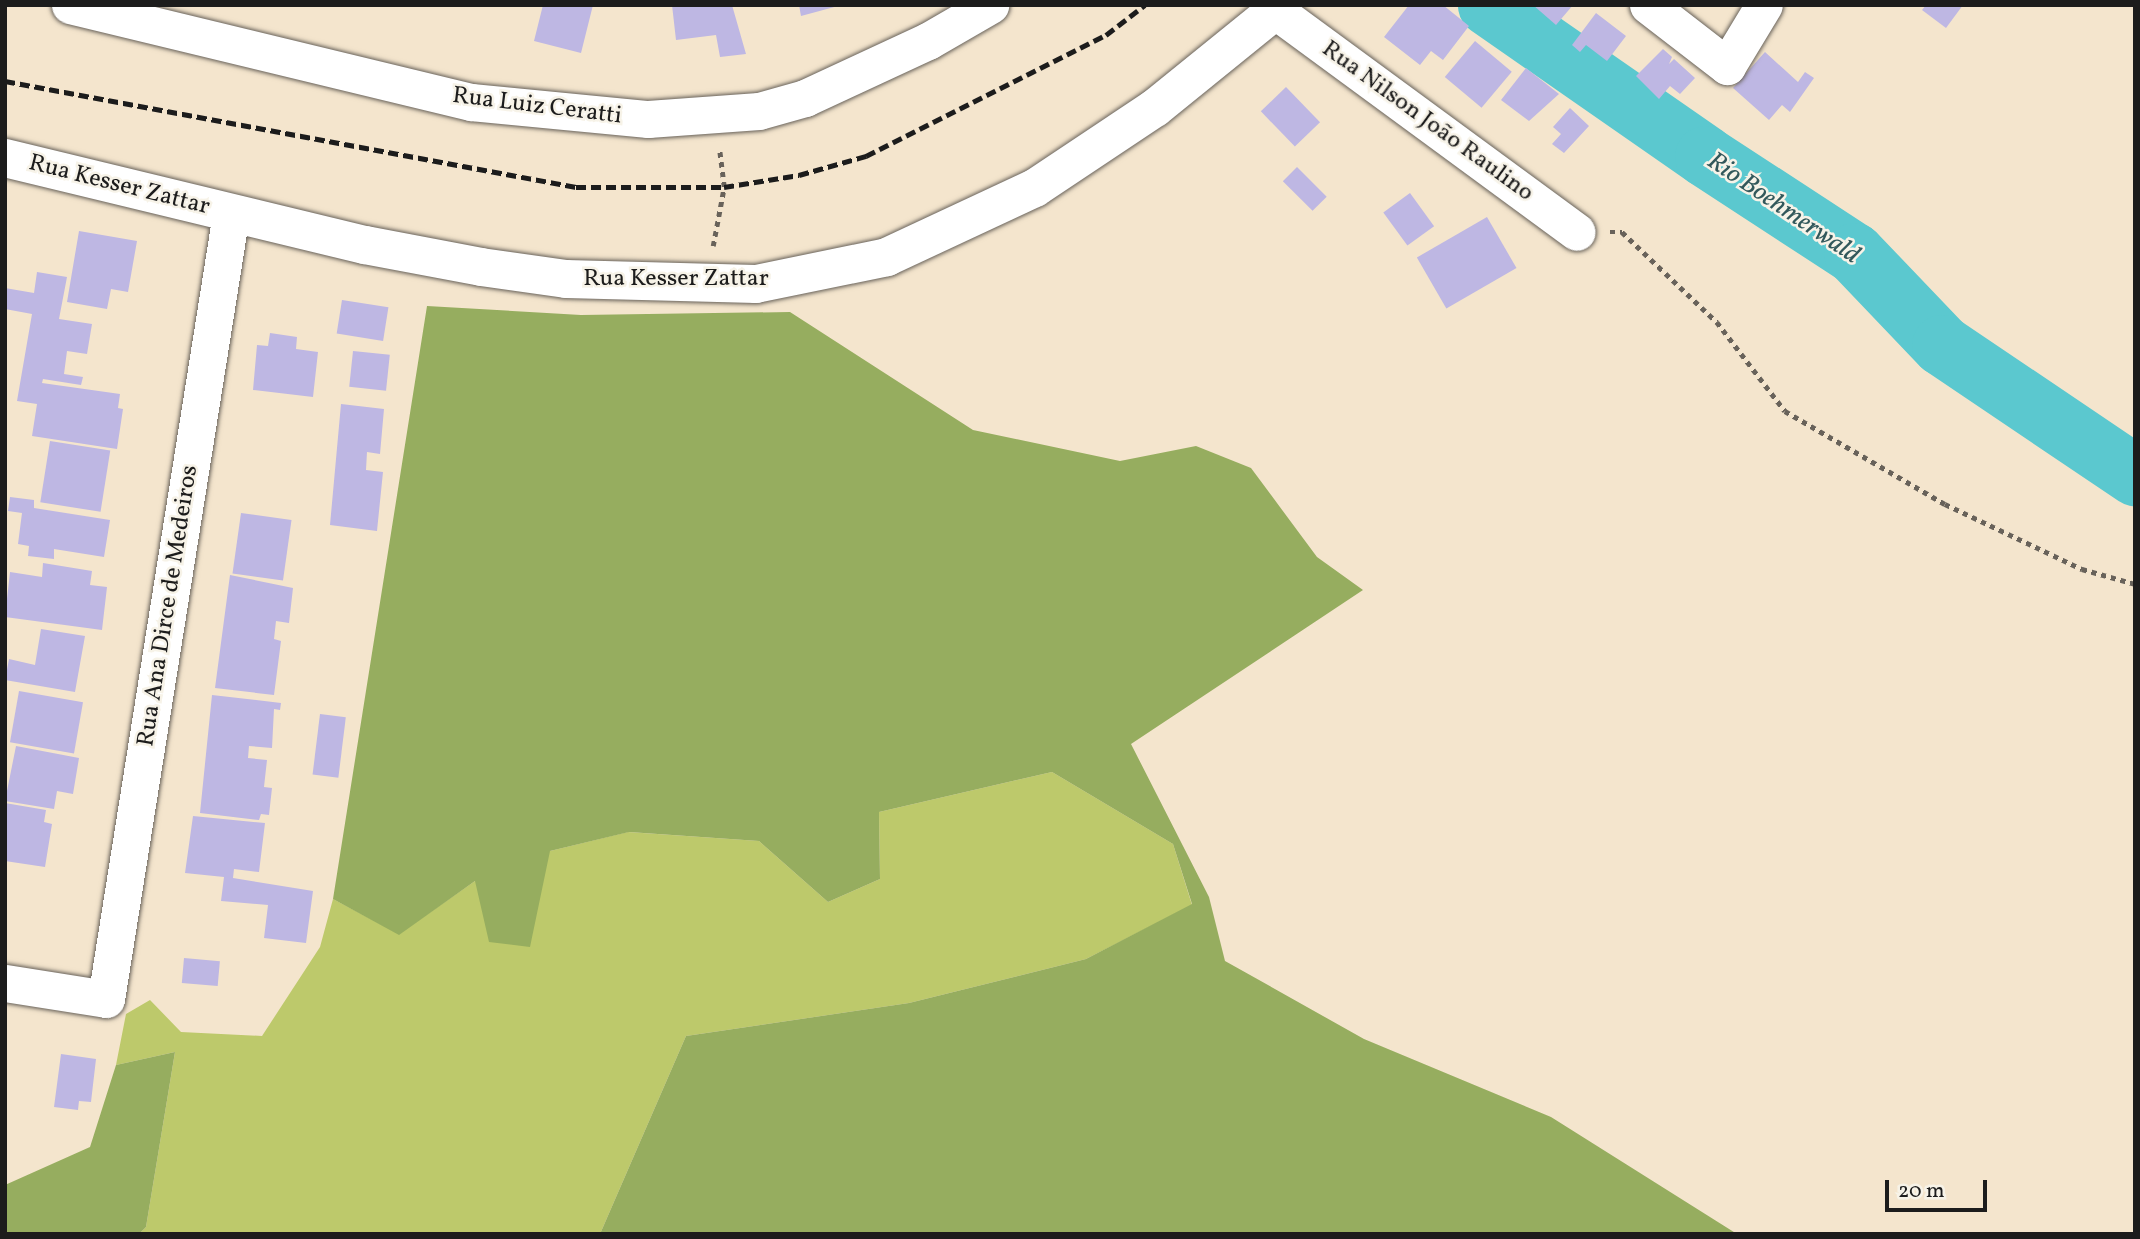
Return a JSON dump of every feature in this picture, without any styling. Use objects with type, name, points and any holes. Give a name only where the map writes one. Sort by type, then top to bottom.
[{"type":"street","name":"Rua Luiz Ceratti","points":[[70,5],[471,102],[596,117],[716,116],[804,98],[916,47],[990,5]]},
{"type":"street","points":[[1648,5],[1727,66],[1764,5]]},
{"type":"street","name":"Rua Nilson João Raulino","points":[[1279,8],[1577,232]]},
{"type":"street","name":"Rua Kesser Zattar","points":[[5,159],[231,213],[481,267],[566,279],[707,285],[757,284],[844,269],[937,236],[1035,188],[1155,108],[1279,8]]},
{"type":"street","name":"Rua Ana Dirce de Medeiros","points":[[5,983],[106,999],[231,213]]},
{"type":"path","points":[[707,285],[723,187],[716,116]]},
{"type":"path","points":[[1577,232],[1622,232],[1717,321],[1785,411],[1836,444],[1945,504],[2082,569],[2135,583]]},
{"type":"green space","points":[[427,306],[581,315],[790,312],[973,430],[1120,461],[1196,446],[1251,468],[1317,557],[1363,590],[1131,744],[1209,897],[1225,961],[1364,1039],[1551,1117],[1737,1234],[600,1234],[686,1036],[909,1003],[1086,959],[1192,904],[1173,844],[1052,772],[879,812],[880,879],[828,902],[759,841],[629,832],[550,851],[530,947],[489,942],[475,881],[399,935],[333,899]]},
{"type":"green space","points":[[1052,772],[1173,844],[1192,905],[1086,959],[909,1003],[686,1036],[600,1234],[139,1234],[146,1227],[175,1052],[116,1065],[126,1014],[150,1000],[181,1032],[262,1036],[320,947],[333,899],[399,934],[475,881],[550,851],[628,832],[759,841],[828,902],[880,879],[879,812]]},
{"type":"green space","points":[[175,1052],[146,1227],[139,1234],[5,1234],[5,1185],[90,1147],[116,1065]]},
{"type":"building","points":[[543,5],[593,5],[581,53],[534,41]]},
{"type":"building","points":[[672,5],[732,5],[746,54],[720,57],[716,35],[676,40]]},
{"type":"building","points":[[799,5],[838,5],[838,6],[801,16]]},
{"type":"building","points":[[1409,5],[1443,5],[1469,26],[1443,60],[1431,51],[1420,65],[1384,37]]},
{"type":"building","points":[[1533,5],[1573,5],[1556,25]]},
{"type":"building","points":[[1926,5],[1963,5],[1946,28],[1922,10]]},
{"type":"building","points":[[1596,13],[1626,36],[1607,61],[1586,45],[1580,52],[1572,45]]},
{"type":"building","points":[[1475,41],[1512,72],[1482,108],[1445,77]]},
{"type":"building","points":[[1663,49],[1672,57],[1669,64],[1674,59],[1695,78],[1680,94],[1670,86],[1659,99],[1636,76]]},
{"type":"building","points":[[1765,52],[1798,82],[1805,72],[1814,78],[1790,112],[1782,105],[1769,120],[1733,88]]},
{"type":"building","points":[[1526,68],[1559,94],[1529,121],[1501,100]]},
{"type":"building","points":[[1286,87],[1320,122],[1295,147],[1261,111]]},
{"type":"building","points":[[1570,108],[1589,126],[1564,153],[1552,144],[1561,134],[1553,127]]},
{"type":"building","points":[[1297,167],[1327,197],[1313,211],[1283,181]]},
{"type":"building","points":[[1410,193],[1434,226],[1407,246],[1383,212]]},
{"type":"building","points":[[1487,217],[1516,268],[1446,309],[1417,258]]},
{"type":"building","points":[[79,231],[137,241],[128,292],[111,289],[107,309],[67,302]]},
{"type":"building","points":[[37,272],[67,277],[59,319],[92,324],[87,354],[67,351],[64,374],[83,377],[81,385],[43,379],[42,383],[120,394],[118,408],[123,409],[117,449],[32,436],[37,404],[17,401],[32,314],[5,309],[5,288],[34,293]]},
{"type":"building","points":[[342,300],[388,307],[383,341],[337,334]]},
{"type":"building","points":[[270,333],[297,337],[296,349],[318,352],[313,397],[253,390],[257,345],[268,346]]},
{"type":"building","points":[[353,351],[390,355],[386,391],[349,387]]},
{"type":"building","points":[[341,404],[384,409],[380,454],[367,452],[366,470],[383,472],[377,531],[330,525]]},
{"type":"building","points":[[50,441],[110,451],[101,512],[40,502]]},
{"type":"building","points":[[10,497],[34,500],[34,508],[110,520],[104,557],[54,549],[54,559],[28,556],[29,546],[18,544],[22,513],[8,511]]},
{"type":"building","points":[[241,513],[292,520],[283,581],[233,573]]},
{"type":"building","points":[[43,563],[92,571],[90,585],[107,587],[102,630],[5,617],[10,572],[42,577]]},
{"type":"building","points":[[230,575],[293,588],[289,623],[276,621],[274,639],[281,641],[274,695],[215,688]]},
{"type":"building","points":[[41,629],[85,636],[75,692],[5,680],[9,659],[35,665]]},
{"type":"building","points":[[19,691],[83,702],[74,753],[10,742]]},
{"type":"building","points":[[212,695],[281,703],[280,710],[274,709],[272,748],[249,746],[248,758],[267,760],[264,787],[272,788],[269,815],[261,814],[259,820],[200,813]]},
{"type":"building","points":[[320,714],[346,717],[338,778],[313,775]]},
{"type":"building","points":[[16,746],[79,758],[73,794],[57,791],[54,809],[5,801]]},
{"type":"building","points":[[5,803],[46,810],[44,822],[52,824],[45,867],[5,861]]},
{"type":"building","points":[[193,816],[265,823],[259,872],[234,869],[233,878],[313,891],[306,943],[264,938],[268,905],[221,901],[224,877],[185,873]]},
{"type":"building","points":[[184,958],[220,961],[218,986],[182,983]]},
{"type":"building","points":[[61,1054],[96,1059],[91,1102],[79,1101],[78,1110],[54,1107]]},
{"type":"waterway","name":"Rio Boehmerwald","points":[[1488,5],[1705,156],[1854,253],[1942,345],[2135,475]]},
{"type":"railway","points":[[5,81],[576,187],[724,187],[799,175],[866,156],[1106,35],[1145,5]]}]
